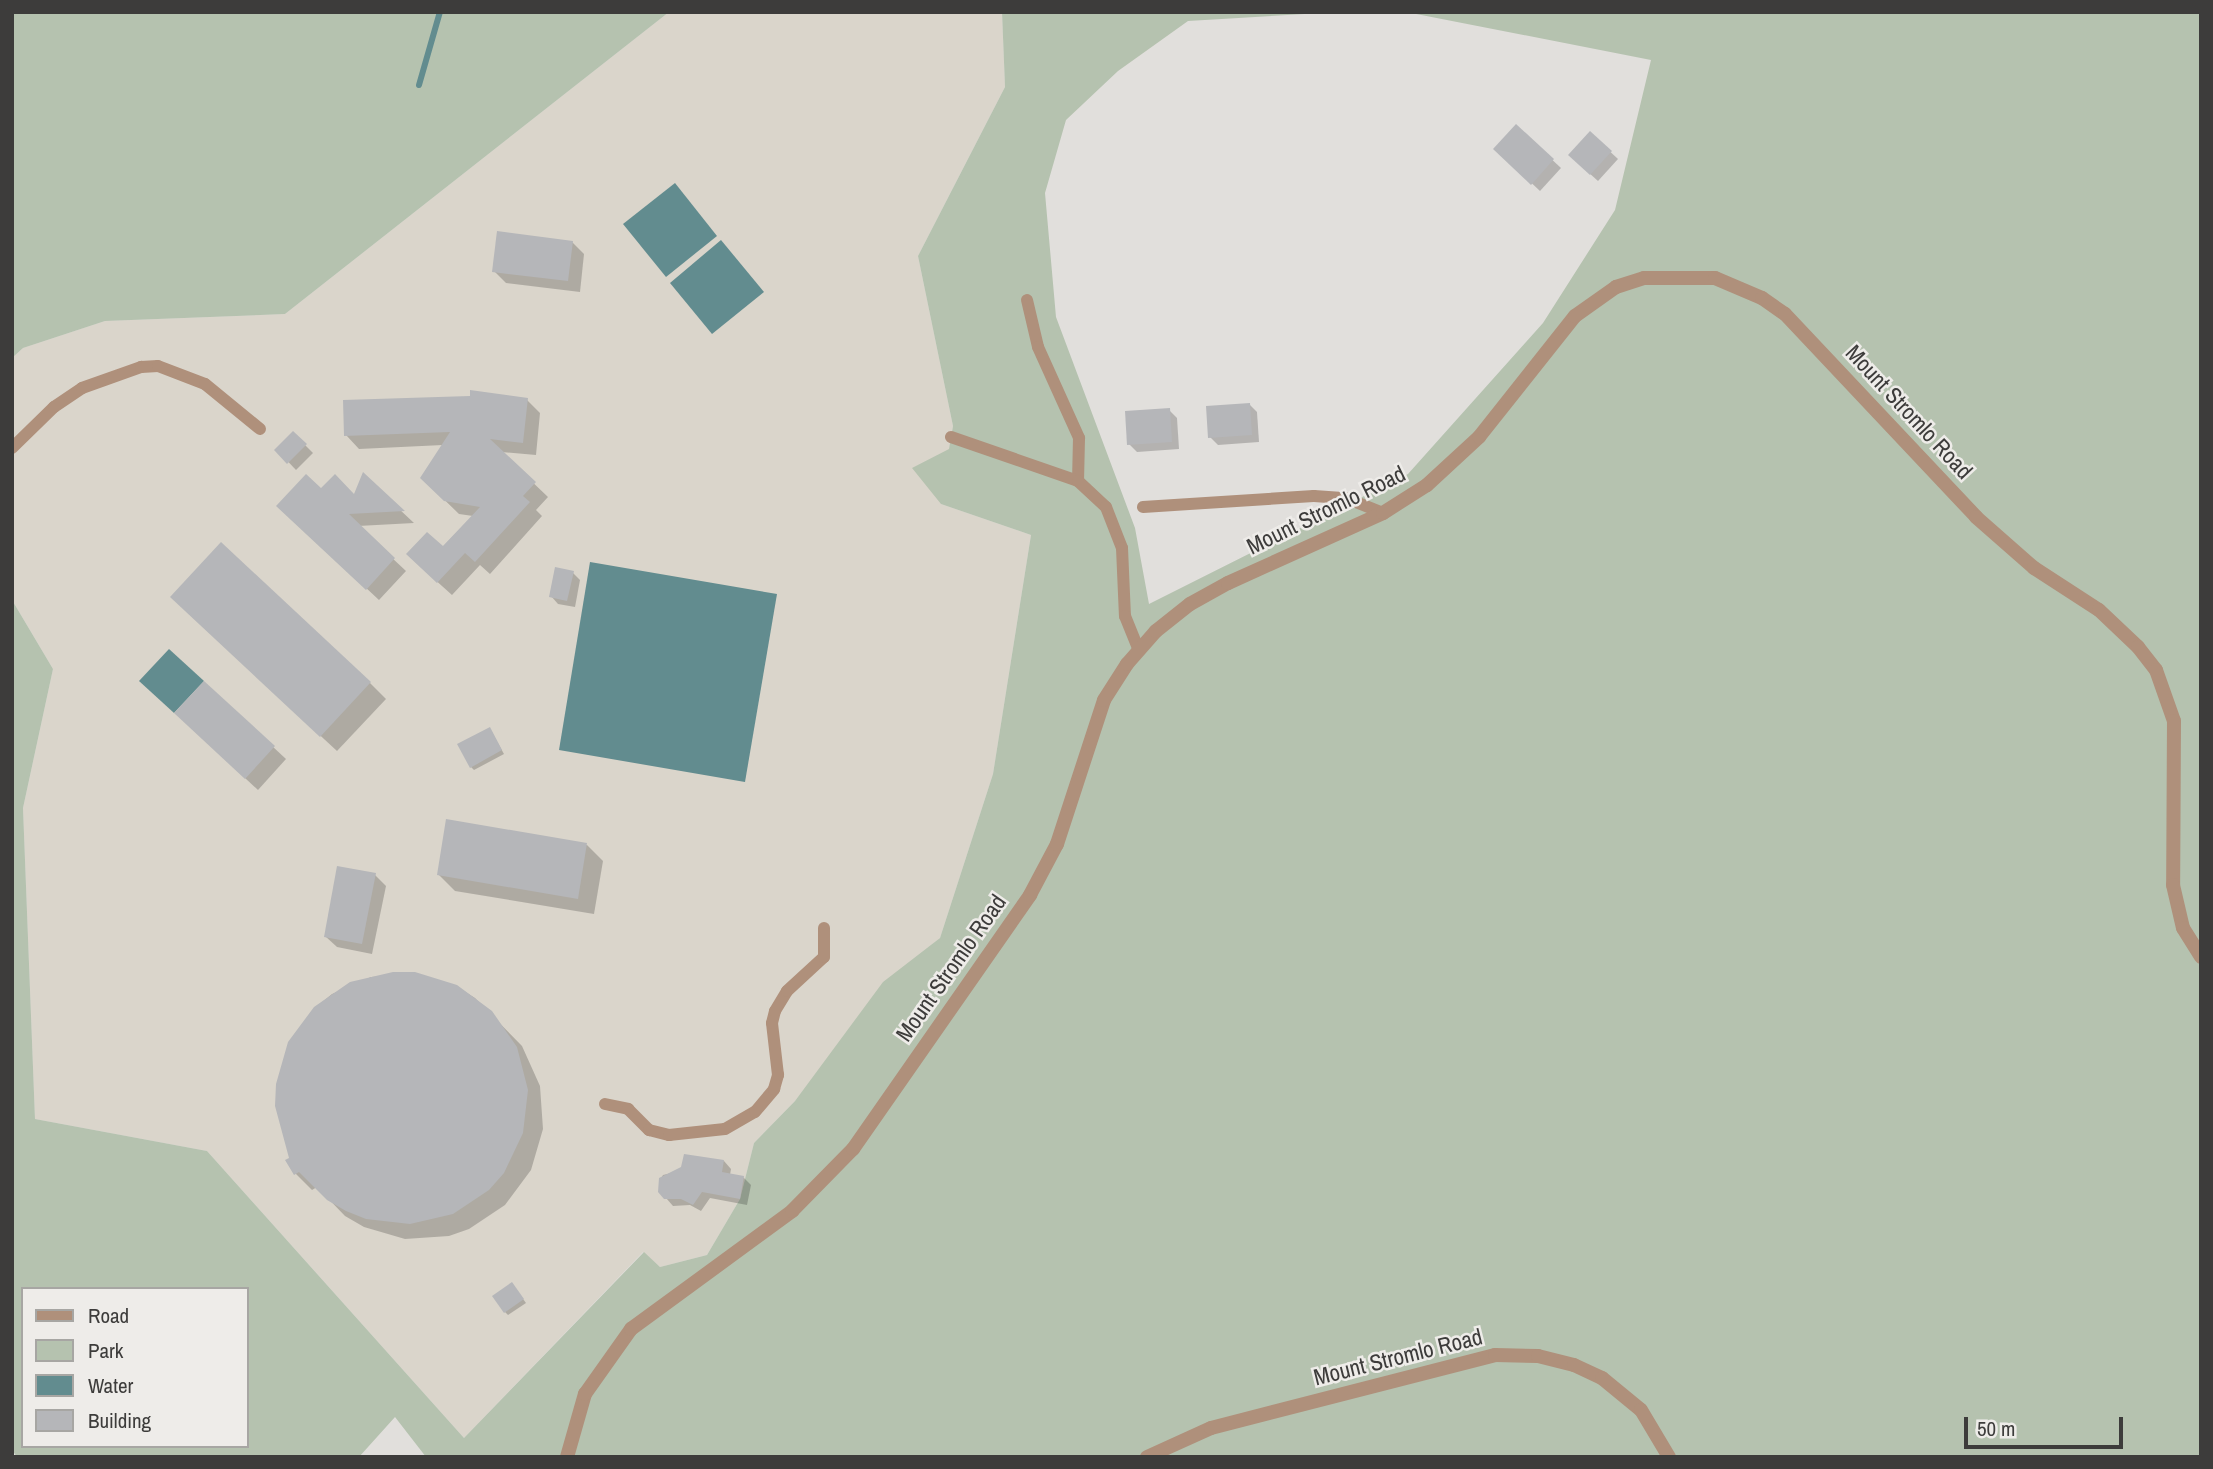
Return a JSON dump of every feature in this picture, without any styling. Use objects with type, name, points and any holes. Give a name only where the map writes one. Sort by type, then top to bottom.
[{"type":"street","name":"Mount Stromlo Road","points":[[567,1457],[585,1394],[631,1329],[792,1211],[853,1149],[1030,895],[1057,845],[1104,700],[1139,650],[1190,604],[1383,513],[1456,460],[1575,316],[1610,290],[1644,278],[1687,274],[1715,278],[1762,298],[1805,332],[1976,517],[2034,568],[2120,627],[2156,670],[2167,694],[2177,742],[2176,907],[2201,957]]},
{"type":"street","name":"Mount Stromlo Road","points":[[1147,1457],[1211,1428],[1495,1355],[1538,1356],[1602,1378],[1641,1410],[1669,1457]]},
{"type":"lane","points":[[1027,300],[1038,347],[1079,438],[1078,481]]},
{"type":"lane","points":[[12,448],[54,407],[82,388],[115,373],[149,367],[183,372],[205,384],[260,429]]},
{"type":"lane","points":[[951,437],[1078,481],[1106,507],[1117,528],[1125,616],[1139,650]]},
{"type":"lane","points":[[1143,507],[1314,496],[1346,498],[1383,513]]},
{"type":"lane","points":[[605,1104],[628,1110],[649,1130],[669,1135],[725,1129],[755,1112],[774,1089],[778,1075],[772,1023],[775,1011],[787,991],[824,957],[824,928]]},
{"type":"shaded area","points":[[669,12],[1002,12],[1005,87],[918,256],[953,426],[941,504],[1031,535],[993,774],[940,938],[903,969],[795,1101],[754,1143],[740,1199],[707,1255],[660,1267],[643,1252],[464,1438],[207,1151],[35,1119],[23,808],[53,669],[12,600],[12,358],[23,348],[105,321],[285,314]]},
{"type":"green space","points":[[12,12],[669,12],[285,314],[105,321],[23,348],[12,358]]},
{"type":"green space","points":[[1002,12],[1339,12],[1188,21],[1118,71],[1066,120],[1045,193],[1056,317],[1135,528],[1149,604],[1408,474],[1543,323],[1615,210],[1651,60],[1406,12],[2201,12],[2201,1457],[426,1457],[395,1417],[359,1457],[17,1457],[12,1450],[12,600],[53,669],[23,808],[35,1119],[207,1151],[464,1438],[644,1252],[660,1267],[707,1255],[740,1199],[754,1143],[795,1101],[883,982],[940,938],[993,774],[1031,535],[941,504],[912,468],[949,449],[953,426],[918,256],[1005,87]]},
{"type":"water","points":[[675,183],[717,236],[666,277],[623,224]]},
{"type":"water","points":[[721,240],[764,292],[712,334],[670,283]]},
{"type":"water","points":[[590,562],[777,594],[745,782],[559,750]]},
{"type":"water","points":[[169,649],[204,681],[174,713],[139,681]]},
{"type":"building","points":[[1516,124],[1554,159],[1531,185],[1493,149]]},
{"type":"building","points":[[1590,131],[1612,151],[1590,175],[1568,155]]},
{"type":"building","points":[[497,231],[573,241],[568,281],[492,272]]},
{"type":"building","points":[[470,390],[528,398],[523,443],[490,439],[536,482],[523,496],[530,502],[475,562],[465,553],[437,583],[406,554],[427,532],[443,546],[480,507],[444,501],[420,478],[450,432],[344,436],[343,400],[470,396]]},
{"type":"building","points":[[1250,403],[1252,435],[1208,438],[1206,406]]},
{"type":"building","points":[[1170,408],[1172,442],[1127,445],[1125,411]]},
{"type":"building","points":[[293,431],[307,444],[287,464],[274,450]]},
{"type":"building","points":[[363,472],[405,511],[349,514],[395,558],[366,590],[276,506],[306,474],[321,488],[335,474],[354,494]]},
{"type":"building","points":[[221,542],[371,682],[320,737],[170,597]]},
{"type":"building","points":[[555,567],[574,571],[567,601],[549,597]]},
{"type":"building","points":[[204,681],[275,746],[245,779],[174,713]]},
{"type":"building","points":[[490,727],[502,750],[470,768],[457,744]]},
{"type":"building","points":[[446,819],[587,843],[578,899],[437,875]]},
{"type":"building","points":[[337,866],[376,873],[362,944],[324,937]]},
{"type":"building","points":[[393,972],[415,972],[457,985],[492,1011],[517,1047],[528,1090],[523,1133],[504,1173],[489,1190],[453,1214],[410,1224],[366,1219],[346,1211],[327,1200],[299,1172],[294,1175],[285,1160],[289,1158],[275,1106],[276,1084],[288,1042],[314,1007],[350,982]]},
{"type":"building","points":[[684,1154],[724,1160],[722,1172],[744,1176],[740,1199],[702,1192],[693,1205],[681,1199],[664,1199],[658,1192],[659,1178],[681,1167]]},
{"type":"building","points":[[512,1282],[524,1299],[504,1313],[492,1296]]},
{"type":"waterway","points":[[419,85],[440,12]]}]
